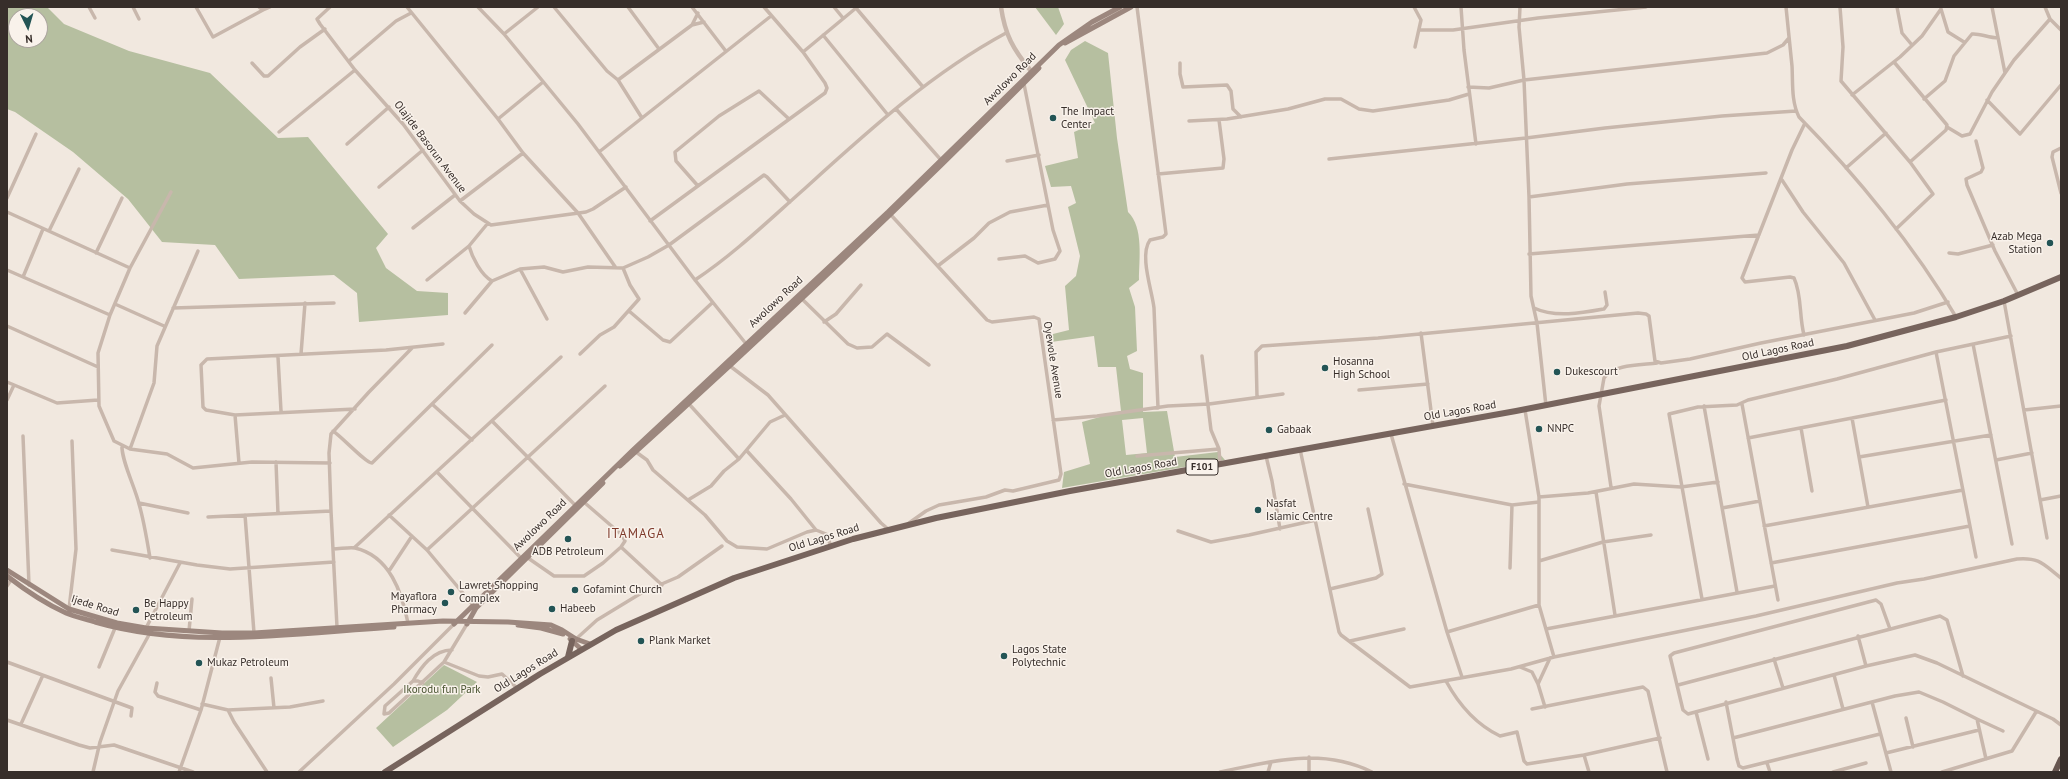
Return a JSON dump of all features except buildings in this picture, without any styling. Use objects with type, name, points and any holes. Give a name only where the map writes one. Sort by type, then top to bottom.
[{"type":"highway","points":[[2058,771],[2061,759]]},
{"type":"main road","name":"Awolowo Road","points":[[456,622],[472,604],[575,505],[833,264],[1031,71],[1066,41],[1120,7]]},
{"type":"main road","name":"Awolowo Road","points":[[1066,41],[1131,7]]},
{"type":"main road","name":"Awolowo Road","points":[[468,622],[476,608],[636,452],[730,366],[748,345],[891,215],[1024,84],[1060,46]]},
{"type":"main road","name":"Old Lagos Road","points":[[384,772],[581,649],[677,602],[734,578],[888,529],[1070,491],[1525,410],[1847,346],[1956,317],[2004,301],[2061,277]]},
{"type":"main road","name":"Ijede Road","points":[[7,570],[29,586],[69,610],[117,624],[189,631],[283,633]]},
{"type":"main road","name":"Ijede Road","points":[[9,578],[67,613],[115,628],[150,633],[220,637],[283,633]]},
{"type":"main road","points":[[283,633],[456,622]]},
{"type":"main road","points":[[283,633],[337,627],[408,623],[468,622],[507,624],[541,628],[560,632],[574,640],[590,644]]},
{"type":"main road","points":[[574,640],[581,649]]},
{"type":"main road","points":[[568,657],[574,640]]},
{"type":"street","points":[[89,7],[95,18]]},
{"type":"street","points":[[132,7],[139,19]]},
{"type":"street","points":[[196,7],[213,38],[270,7]]},
{"type":"street","points":[[259,7],[263,10]]},
{"type":"street","name":"Olajide Basorun Avenue","points":[[330,7],[318,16],[318,19],[325,29],[355,70],[389,107],[423,150],[460,201],[474,214],[488,223]]},
{"type":"street","points":[[407,7],[498,119],[522,153],[578,213],[616,268]]},
{"type":"street","points":[[478,7],[504,34],[599,152],[712,303],[748,345]]},
{"type":"street","points":[[504,34],[538,7]]},
{"type":"street","points":[[554,7],[607,71],[618,80],[642,118]]},
{"type":"street","points":[[628,7],[659,49]]},
{"type":"street","points":[[692,7],[726,50]]},
{"type":"street","points":[[650,221],[825,93],[828,88],[803,52],[764,7]]},
{"type":"street","points":[[834,7],[843,18]]},
{"type":"street","points":[[1001,7],[1006,33],[1016,52],[1031,71]]},
{"type":"street","points":[[1137,7],[1166,234],[1163,237],[1154,238],[1148,243],[1147,276],[1152,292],[1154,308],[1158,408]]},
{"type":"street","points":[[1414,7],[1421,20],[1415,47]]},
{"type":"street","points":[[1461,7],[1468,87],[1476,144]]},
{"type":"street","points":[[1520,7],[1519,21],[1524,80],[1529,197],[1531,296],[1537,323],[1546,406]]},
{"type":"street","points":[[1419,30],[1463,29],[1519,21],[1646,7]]},
{"type":"street","points":[[1786,7],[1791,80],[1796,111],[1846,168],[1896,229],[1930,274],[1956,317]]},
{"type":"street","points":[[1840,7],[1844,47],[1841,81],[1910,162],[1928,186],[1932,194],[1927,202],[1896,229]]},
{"type":"street","points":[[1897,7],[1902,34],[1912,46]]},
{"type":"street","points":[[1992,7],[2005,73]]},
{"type":"street","points":[[2046,7],[2050,19],[2061,30]]},
{"type":"street","points":[[803,52],[856,8],[923,87]]},
{"type":"street","points":[[1852,95],[1912,46],[1922,36],[1941,8]]},
{"type":"street","points":[[1941,8],[1948,32],[1964,42]]},
{"type":"street","points":[[349,60],[396,21],[411,13]]},
{"type":"street","points":[[692,25],[698,13]]},
{"type":"street","points":[[599,152],[726,50],[771,16]]},
{"type":"street","points":[[1894,62],[1948,127],[1962,136],[1970,134],[1987,100],[2005,73],[2050,19]]},
{"type":"street","points":[[618,80],[692,25],[704,22]]},
{"type":"street","points":[[252,63],[264,76],[268,76],[300,47],[325,29]]},
{"type":"street","points":[[695,280],[734,252],[888,115],[923,87],[974,50],[1006,33]]},
{"type":"street","points":[[1924,99],[1945,81],[1954,56],[1964,42],[1974,33],[1987,38],[1998,38]]},
{"type":"street","points":[[823,35],[888,115]]},
{"type":"street","points":[[1468,87],[1490,88],[1524,80],[1767,53],[1783,45],[1789,38]]},
{"type":"street","points":[[1180,63],[1180,74],[1183,87],[1227,85],[1231,91],[1233,109],[1241,117]]},
{"type":"street","points":[[279,132],[355,70]]},
{"type":"street","points":[[498,119],[543,82]]},
{"type":"street","points":[[1000,259],[1025,256],[1038,263],[1055,259],[1058,255],[1058,244],[1048,204],[1024,84]]},
{"type":"street","points":[[1987,100],[2020,134],[2061,85]]},
{"type":"street","points":[[698,186],[676,161],[674,156],[675,152],[719,116],[759,91],[789,119]]},
{"type":"street","points":[[1189,121],[1219,120],[1241,117],[1288,109],[1325,98],[1341,99],[1359,109],[1373,111],[1449,100],[1470,94]]},
{"type":"street","points":[[347,144],[389,107]]},
{"type":"street","points":[[896,109],[941,160]]},
{"type":"street","points":[[1329,159],[1722,116],[1796,111]]},
{"type":"street","points":[[1158,174],[1199,171],[1224,167],[1219,120]]},
{"type":"street","points":[[1804,335],[1798,305],[1798,288],[1794,278],[1790,277],[1745,282],[1742,280],[1743,272],[1782,180],[1792,150],[1805,123]]},
{"type":"street","points":[[1910,162],[1948,127]]},
{"type":"street","points":[[1846,168],[1886,133]]},
{"type":"street","points":[[7,198],[36,134]]},
{"type":"street","points":[[1976,141],[1982,170],[1969,177],[1966,183],[1993,245],[2018,295]]},
{"type":"street","points":[[2061,148],[2053,152],[2052,157],[2061,193]]},
{"type":"street","points":[[379,187],[423,150]]},
{"type":"street","points":[[460,201],[522,153]]},
{"type":"street","points":[[1007,161],[1039,154]]},
{"type":"street","points":[[49,231],[79,169]]},
{"type":"street","points":[[1529,197],[1634,184],[1766,173]]},
{"type":"street","points":[[465,313],[492,281],[520,269],[544,267],[563,272],[588,267],[623,268],[669,245],[764,175],[790,202]]},
{"type":"street","points":[[1782,180],[1803,212],[1844,263],[1875,320]]},
{"type":"street","points":[[427,280],[469,246],[488,223],[496,226],[578,213],[593,209],[626,187]]},
{"type":"street","points":[[172,192],[130,268],[99,344],[98,400],[102,416],[114,441],[130,448],[167,454],[193,468],[239,463],[330,463]]},
{"type":"street","points":[[413,228],[455,195]]},
{"type":"street","points":[[96,253],[122,198]]},
{"type":"street","points":[[939,265],[974,238],[989,223],[1010,212],[1048,204]]},
{"type":"street","points":[[7,212],[130,268]]},
{"type":"street","name":"Oyewole Avenue","points":[[891,215],[939,265],[987,320],[992,322],[1034,317],[1039,319],[1061,477],[1058,480],[1013,491],[997,492],[986,497],[938,505],[926,511],[908,524]]},
{"type":"street","points":[[23,277],[42,229]]},
{"type":"street","points":[[1529,254],[1759,234]]},
{"type":"street","points":[[1949,253],[1958,254],[1993,245]]},
{"type":"street","points":[[469,246],[480,269],[492,281]]},
{"type":"street","points":[[130,448],[154,383],[156,372],[156,351],[164,326],[198,251]]},
{"type":"street","points":[[580,354],[600,335],[614,327],[639,299],[630,285],[623,268]]},
{"type":"street","points":[[520,269],[547,319]]},
{"type":"street","points":[[7,270],[110,315]]},
{"type":"street","points":[[824,322],[836,314],[862,285]]},
{"type":"street","points":[[1534,308],[1542,312],[1561,314],[1604,309],[1607,304],[1605,292]]},
{"type":"street","points":[[801,298],[848,344],[857,348],[872,347],[883,335],[890,335],[929,365]]},
{"type":"street","points":[[2004,301],[2047,538]]},
{"type":"street","points":[[1611,487],[1599,410],[1603,382],[1607,374],[1620,369],[1690,359],[1703,355],[1914,313],[1948,302]]},
{"type":"street","points":[[301,354],[305,303]]},
{"type":"street","points":[[173,308],[334,303]]},
{"type":"street","points":[[629,311],[663,340],[670,342],[712,303]]},
{"type":"street","points":[[115,304],[164,326]]},
{"type":"street","points":[[1257,397],[1256,352],[1262,346],[1646,314],[1650,319],[1657,363]]},
{"type":"street","points":[[7,326],[98,367]]},
{"type":"street","points":[[1421,333],[1433,426]]},
{"type":"street","points":[[1702,599],[1669,414],[1704,406],[1721,407],[1742,404],[1748,400],[1830,381],[1936,352],[2011,336]]},
{"type":"street","points":[[355,409],[281,411],[235,415],[215,413],[206,410],[203,407],[201,365],[203,361],[207,359],[278,357],[301,354],[412,348],[443,344]]},
{"type":"street","points":[[1973,344],[2012,544]]},
{"type":"street","points":[[334,431],[366,462],[372,463],[492,345]]},
{"type":"street","points":[[337,627],[329,441],[334,431],[369,392],[412,348]]},
{"type":"street","points":[[1936,352],[1976,557]]},
{"type":"street","points":[[1202,356],[1211,430],[1219,449],[1220,464]]},
{"type":"street","points":[[278,357],[281,411]]},
{"type":"street","points":[[354,548],[493,422],[516,398],[561,357]]},
{"type":"street","points":[[730,366],[768,395],[881,523],[888,529]]},
{"type":"street","points":[[7,382],[57,403],[98,400]]},
{"type":"street","points":[[1359,390],[1428,384]]},
{"type":"street","points":[[7,400],[14,385]]},
{"type":"street","points":[[427,550],[605,386]]},
{"type":"street","points":[[1054,420],[1168,406],[1209,404],[1283,394]]},
{"type":"street","points":[[1748,438],[1946,400]]},
{"type":"street","points":[[432,404],[472,440]]},
{"type":"street","points":[[689,404],[739,459]]},
{"type":"street","points":[[1742,404],[1778,600]]},
{"type":"street","points":[[1704,406],[1737,592]]},
{"type":"street","points":[[2024,410],[2061,406]]},
{"type":"street","points":[[1525,410],[1539,502],[1539,605],[1552,657],[1538,684]]},
{"type":"street","points":[[235,415],[239,463]]},
{"type":"street","points":[[688,500],[711,486],[724,471],[747,451],[770,422],[785,415]]},
{"type":"street","points":[[1852,418],[1868,507]]},
{"type":"street","points":[[493,422],[575,505]]},
{"type":"street","points":[[1801,428],[1812,491]]},
{"type":"street","points":[[1391,434],[1447,632],[1462,677]]},
{"type":"street","points":[[1859,457],[1991,435]]},
{"type":"street","points":[[23,436],[29,586]]},
{"type":"street","points":[[69,610],[76,548],[72,442]]},
{"type":"street","points":[[122,445],[121,454],[139,504],[150,558]]},
{"type":"street","points":[[1137,456],[1219,449]]},
{"type":"street","points":[[1300,449],[1339,632],[1410,687],[1519,667],[1552,657],[1756,616],[1889,585],[2017,559],[2030,558],[2039,560],[2061,578]]},
{"type":"street","points":[[747,451],[787,494],[816,530],[826,534],[831,546]]},
{"type":"street","points":[[636,452],[647,460],[653,470],[705,515],[728,541],[737,546],[767,550],[797,535],[816,530]]},
{"type":"street","points":[[1996,460],[2032,453]]},
{"type":"street","points":[[1266,456],[1280,529]]},
{"type":"street","points":[[276,462],[278,514]]},
{"type":"street","points":[[437,472],[521,558]]},
{"type":"street","points":[[1538,497],[1596,492],[1611,487],[1634,484],[1681,487],[1718,482]]},
{"type":"street","points":[[1404,484],[1512,505],[1539,502]]},
{"type":"street","points":[[1764,526],[1963,490]]},
{"type":"street","points":[[1596,492],[1615,615]]},
{"type":"street","points":[[2040,500],[2061,496]]},
{"type":"street","points":[[1722,508],[1760,501]]},
{"type":"street","points":[[528,558],[554,576],[584,576],[603,563],[621,546],[625,541],[622,536],[585,503]]},
{"type":"street","points":[[139,504],[188,513]]},
{"type":"street","points":[[1510,568],[1512,505]]},
{"type":"street","points":[[1330,588],[1376,578],[1382,574],[1368,509]]},
{"type":"street","points":[[208,517],[331,511]]},
{"type":"street","points":[[245,515],[254,633]]},
{"type":"street","points":[[390,515],[427,550],[472,604]]},
{"type":"street","points":[[1178,531],[1208,542],[1280,529],[1316,520]]},
{"type":"street","points":[[1771,563],[1970,526]]},
{"type":"street","points":[[1539,561],[1603,542],[1651,535]]},
{"type":"street","points":[[389,571],[412,536]]},
{"type":"street","points":[[621,546],[662,585]]},
{"type":"street","points":[[574,640],[600,617],[643,592],[678,577],[722,546]]},
{"type":"street","points":[[333,549],[354,548],[375,557],[384,564],[401,596],[408,623]]},
{"type":"street","points":[[112,550],[180,563],[230,569],[334,562]]},
{"type":"street","points":[[146,628],[180,563]]},
{"type":"street","points":[[7,586],[9,578]]},
{"type":"street","points":[[1546,629],[1775,586]]},
{"type":"street","points":[[189,631],[192,599]]},
{"type":"street","points":[[1890,629],[1884,611],[1878,601],[1799,620],[1672,654],[1685,713],[1696,712],[1726,702],[1915,655],[2053,719],[2061,725]]},
{"type":"street","points":[[1447,632],[1539,605]]},
{"type":"street","points":[[1678,685],[1858,636],[1935,617],[1944,617],[1949,626],[1963,676]]},
{"type":"street","points":[[299,772],[394,684],[456,622]]},
{"type":"street","points":[[452,650],[443,652],[427,661],[412,682],[385,706],[384,714],[389,713],[444,662],[452,650],[468,622]]},
{"type":"street","points":[[99,667],[115,628]]},
{"type":"street","points":[[1350,642],[1404,629]]},
{"type":"street","points":[[93,772],[98,748],[121,684],[150,633]]},
{"type":"street","points":[[1858,636],[1866,666]]},
{"type":"street","points":[[180,770],[201,710],[220,637]]},
{"type":"street","points":[[1774,659],[1783,688]]},
{"type":"street","points":[[7,662],[132,708],[131,716]]},
{"type":"street","points":[[444,662],[479,676],[504,675],[517,688]]},
{"type":"street","points":[[1519,667],[1532,672],[1538,684],[1545,707]]},
{"type":"street","points":[[21,724],[43,675]]},
{"type":"street","points":[[1834,675],[1843,709]]},
{"type":"street","points":[[271,678],[274,708]]},
{"type":"street","points":[[1446,681],[1462,708],[1477,721],[1500,736],[1517,732],[1524,761],[1527,764],[1584,755],[1660,738]]},
{"type":"street","points":[[412,682],[422,683]]},
{"type":"street","points":[[157,683],[155,692],[158,696],[201,710]]},
{"type":"street","points":[[1532,709],[1643,687],[1648,691],[1667,772]]},
{"type":"street","points":[[1733,738],[1843,709],[1919,692],[2003,731]]},
{"type":"street","points":[[202,704],[228,710],[290,707],[323,701]]},
{"type":"street","points":[[1726,702],[1741,768],[1767,763],[1880,734]]},
{"type":"street","points":[[1872,702],[1891,772]]},
{"type":"street","points":[[228,710],[234,722],[267,772]]},
{"type":"street","points":[[1696,712],[1708,759]]},
{"type":"street","points":[[1942,772],[2013,750],[2036,712]]},
{"type":"street","points":[[1906,718],[1913,747]]},
{"type":"street","points":[[1977,719],[1986,759]]},
{"type":"street","points":[[8,721],[21,724],[79,745],[98,748],[104,745],[114,745],[180,770],[193,772]]},
{"type":"street","points":[[1886,753],[1980,730]]},
{"type":"street","points":[[1584,755],[1589,772]]},
{"type":"street","points":[[1309,757],[1309,772]]},
{"type":"street","points":[[1220,772],[1271,762],[1309,757],[1332,758],[1372,772]]},
{"type":"street","points":[[1268,772],[1271,762]]},
{"type":"street","points":[[1767,763],[1770,772]]},
{"type":"street","points":[[1833,772],[1866,763]]},
{"type":"green space","points":[[7,7],[47,7],[48,8],[64,24],[129,51],[210,73],[278,138],[308,137],[388,234],[376,248],[386,268],[417,291],[448,293],[448,315],[359,322],[357,293],[334,275],[239,279],[215,245],[162,242],[128,199],[73,152],[15,112],[7,109]]},
{"type":"green space","points":[[1035,7],[1058,7],[1064,24],[1056,35]]},
{"type":"green space","points":[[1085,41],[1108,53],[1117,138],[1128,212],[1133,218],[1136,226],[1140,244],[1139,280],[1129,288],[1135,307],[1137,351],[1127,356],[1130,369],[1143,373],[1143,412],[1167,411],[1175,457],[1218,452],[1225,460],[1062,488],[1064,472],[1090,464],[1082,422],[1121,411],[1116,367],[1098,367],[1094,336],[1051,342],[1049,335],[1069,330],[1065,286],[1076,276],[1080,256],[1068,207],[1076,203],[1071,186],[1051,187],[1045,166],[1078,158],[1074,132],[1095,123],[1065,60],[1071,50]],"holes":[[[1143,418],[1147,453],[1126,455],[1122,420]]]},
{"type":"green space","name":"Ikorodu fun Park","points":[[444,665],[477,682],[447,710],[393,747],[376,728]]},
{"type":"place","name":"The Impact Center","points":[[1053,118]]},
{"type":"place","name":"Azab Mega Station","points":[[2050,243]]},
{"type":"place","name":"Hosanna High School","points":[[1325,368]]},
{"type":"place","name":"Dukescourt","points":[[1557,372]]},
{"type":"place","name":"NNPC","points":[[1539,429]]},
{"type":"place","name":"Gabaak","points":[[1269,430]]},
{"type":"place","name":"Nasfat Islamic Centre","points":[[1258,510]]},
{"type":"place","name":"ADB Petroleum","points":[[568,539]]},
{"type":"place","name":"Gofamint Church","points":[[575,590]]},
{"type":"place","name":"Lawret Shopping Complex","points":[[451,592]]},
{"type":"place","name":"Mayaflora Pharmacy","points":[[445,603]]},
{"type":"place","name":"Habeeb","points":[[552,609]]},
{"type":"place","name":"Be Happy Petroleum","points":[[136,610]]},
{"type":"place","name":"Plank Market","points":[[641,641]]},
{"type":"place","name":"Lagos State Polytechnic","points":[[1004,656]]},
{"type":"place","name":"Mukaz Petroleum","points":[[199,663]]},
{"type":"district","name":"ITAMAGA","points":[[636,534]]}]
